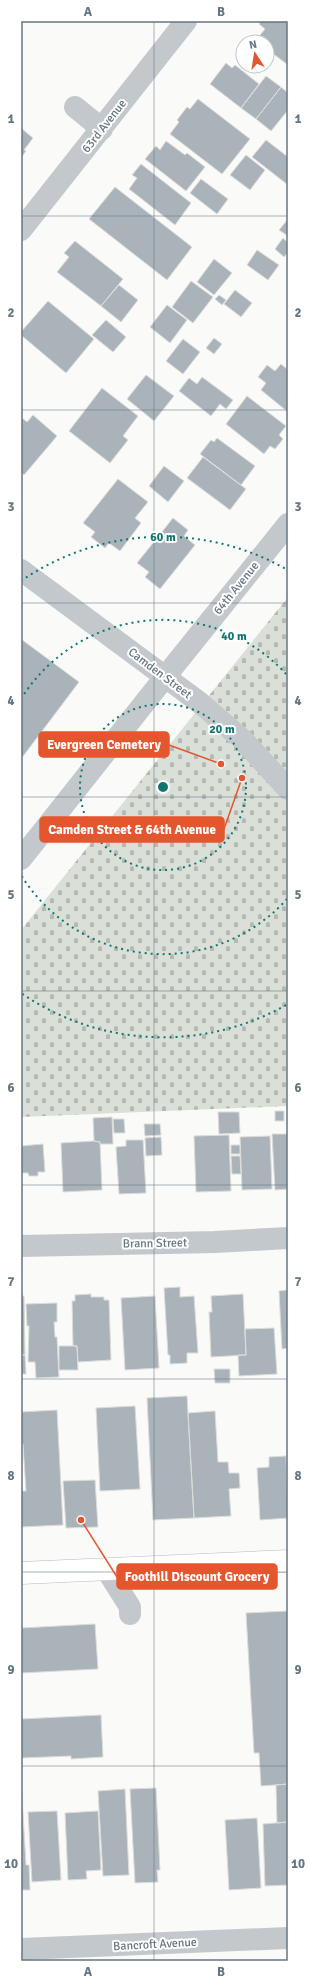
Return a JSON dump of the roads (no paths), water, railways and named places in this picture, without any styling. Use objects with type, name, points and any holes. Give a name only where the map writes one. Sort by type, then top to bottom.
[{"type":"main road","points":[[21,1573],[288,1561]]},
{"type":"street","name":"63rd Avenue","points":[[21,230],[186,21]]},
{"type":"street","points":[[75,107],[102,129]]},
{"type":"street","name":"64th Avenue","points":[[21,859],[164,677],[288,524]]},
{"type":"street","name":"Camden Street","points":[[21,570],[199,702],[243,740],[288,789]]},
{"type":"street","name":"Brann Street","points":[[21,1246],[215,1242],[288,1238]]},
{"type":"street","points":[[106,1569],[130,1607],[130,1614]]},
{"type":"street","name":"Bancroft Avenue","points":[[21,1949],[288,1938]]},
{"type":"place","name":"Evergreen Cemetery","points":[[221,764]]},
{"type":"place","name":"Camden Street & 64th Avenue","points":[[242,778]]},
{"type":"place","name":"Foothill Discount Grocery","points":[[81,1520]]}]
